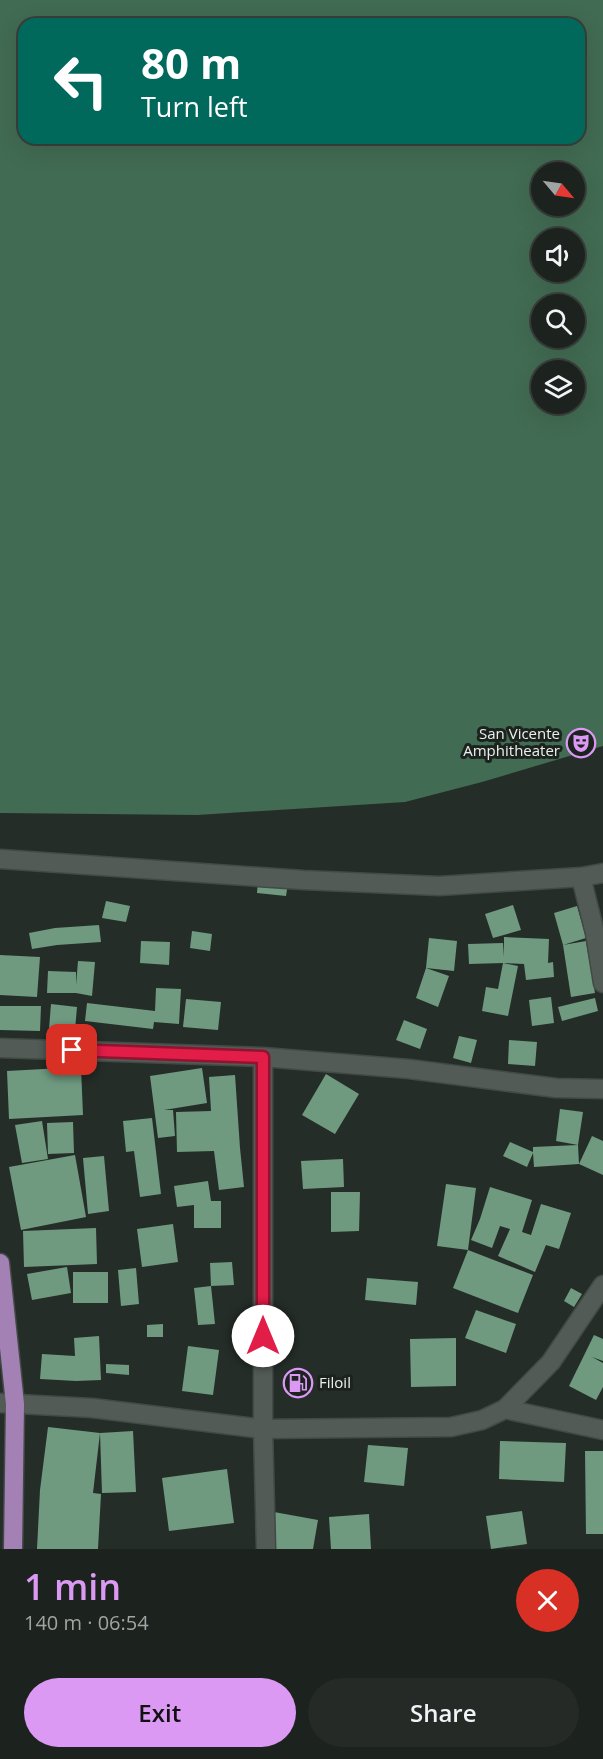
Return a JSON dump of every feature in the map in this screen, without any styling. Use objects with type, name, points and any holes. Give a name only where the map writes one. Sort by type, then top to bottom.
[{"type":"main road","points":[[0,1263],[13,1549]]},
{"type":"street","points":[[0,859],[303,880],[439,886],[581,877],[603,873]]},
{"type":"street","points":[[581,877],[595,933],[603,983]]},
{"type":"street","points":[[0,1048],[263,1057],[409,1069],[556,1088],[603,1089]]},
{"type":"street","points":[[263,1057],[262,1429],[266,1549]]},
{"type":"street","points":[[8,1404],[92,1408],[262,1429],[451,1427],[482,1420],[505,1409],[551,1362],[603,1285]]},
{"type":"street","points":[[505,1409],[603,1430]]},
{"type":"shaded area","points":[[0,0],[603,0],[603,746],[405,802],[197,815],[0,813]]},
{"type":"building","points":[[258,880],[288,883],[286,896],[257,893]]},
{"type":"building","points":[[106,901],[130,906],[126,922],[102,918]]},
{"type":"building","points":[[513,905],[521,930],[493,938],[485,914]]},
{"type":"building","points":[[577,906],[586,938],[563,945],[554,913]]},
{"type":"building","points":[[99,925],[101,942],[32,949],[29,933],[55,928]]},
{"type":"building","points":[[192,931],[212,934],[210,951],[190,948]]},
{"type":"building","points":[[504,937],[549,939],[548,963],[553,962],[554,977],[526,980],[524,964],[469,964],[468,944],[503,943],[504,957]]},
{"type":"building","points":[[429,938],[457,941],[454,971],[426,968]]},
{"type":"building","points":[[141,941],[170,942],[169,965],[140,963]]},
{"type":"building","points":[[586,941],[595,993],[571,997],[563,945]]},
{"type":"building","points":[[0,955],[40,957],[37,997],[0,995]]},
{"type":"building","points":[[78,961],[95,962],[92,996],[76,993],[47,993],[48,971],[76,972],[76,985]]},
{"type":"building","points":[[503,963],[518,966],[508,1016],[482,1011],[486,987],[498,989]]},
{"type":"building","points":[[426,968],[449,976],[438,1007],[416,998]]},
{"type":"building","points":[[156,988],[181,989],[179,1024],[154,1022],[153,1029],[85,1021],[87,1003],[155,1011]]},
{"type":"building","points":[[551,997],[554,1023],[532,1026],[529,1000]]},
{"type":"building","points":[[595,998],[598,1011],[562,1021],[558,1007]]},
{"type":"building","points":[[186,999],[221,1002],[218,1030],[183,1027]]},
{"type":"building","points":[[51,1004],[77,1007],[75,1030],[49,1029]]},
{"type":"building","points":[[0,1006],[41,1006],[40,1031],[0,1030]]},
{"type":"building","points":[[404,1020],[427,1029],[420,1049],[396,1040]]},
{"type":"building","points":[[459,1036],[477,1040],[471,1063],[453,1058]]},
{"type":"building","points":[[509,1040],[537,1042],[535,1066],[508,1064]]},
{"type":"building","points":[[81,1067],[83,1115],[9,1119],[7,1071]]},
{"type":"building","points":[[202,1068],[207,1103],[164,1110],[173,1110],[175,1136],[158,1138],[150,1076]]},
{"type":"building","points":[[326,1074],[359,1094],[335,1134],[302,1115]]},
{"type":"building","points":[[235,1075],[244,1187],[219,1190],[214,1151],[177,1152],[176,1112],[211,1111],[209,1077]]},
{"type":"building","points":[[560,1109],[583,1112],[578,1145],[556,1141]]},
{"type":"building","points":[[152,1118],[161,1194],[140,1197],[134,1151],[126,1152],[123,1121]]},
{"type":"building","points":[[42,1121],[48,1159],[22,1163],[15,1125]]},
{"type":"building","points":[[73,1122],[74,1153],[48,1154],[47,1123]]},
{"type":"building","points":[[592,1136],[603,1141],[603,1175],[579,1164]]},
{"type":"building","points":[[510,1142],[533,1152],[533,1147],[578,1145],[579,1164],[534,1167],[533,1153],[527,1167],[503,1156]]},
{"type":"building","points":[[75,1155],[86,1217],[21,1230],[9,1167]]},
{"type":"building","points":[[104,1156],[109,1211],[88,1214],[83,1158]]},
{"type":"building","points":[[343,1159],[344,1187],[303,1189],[301,1161]]},
{"type":"building","points":[[208,1181],[211,1201],[221,1201],[221,1228],[194,1228],[194,1205],[177,1207],[174,1186]]},
{"type":"building","points":[[446,1184],[476,1188],[468,1250],[437,1246]]},
{"type":"building","points":[[490,1187],[532,1200],[522,1232],[531,1235],[541,1204],[571,1213],[559,1249],[546,1245],[535,1272],[498,1256],[510,1229],[500,1226],[492,1248],[471,1240]]},
{"type":"building","points":[[331,1192],[360,1192],[359,1231],[331,1232]]},
{"type":"building","points":[[173,1224],[178,1262],[142,1267],[137,1229]]},
{"type":"building","points":[[96,1228],[97,1264],[24,1267],[23,1231]]},
{"type":"building","points":[[468,1250],[533,1275],[518,1313],[453,1288]]},
{"type":"building","points":[[232,1262],[234,1285],[211,1286],[210,1263]]},
{"type":"building","points":[[67,1267],[71,1293],[32,1300],[27,1274]]},
{"type":"building","points":[[136,1268],[139,1304],[121,1306],[118,1270]]},
{"type":"building","points":[[73,1272],[108,1272],[108,1303],[73,1303]]},
{"type":"building","points":[[367,1278],[418,1282],[416,1305],[365,1300]]},
{"type":"building","points":[[211,1286],[215,1324],[198,1325],[194,1288]]},
{"type":"building","points":[[571,1288],[582,1294],[574,1307],[564,1301]]},
{"type":"building","points":[[476,1310],[516,1324],[506,1353],[465,1338]]},
{"type":"building","points":[[163,1324],[163,1337],[147,1337],[147,1325]]},
{"type":"building","points":[[594,1335],[603,1339],[603,1361],[592,1357],[603,1363],[603,1387],[596,1400],[569,1386]]},
{"type":"building","points":[[99,1336],[101,1380],[40,1379],[42,1354],[75,1356],[74,1338]]},
{"type":"building","points":[[456,1338],[456,1386],[411,1387],[410,1339]]},
{"type":"building","points":[[188,1346],[219,1350],[213,1395],[182,1391]]},
{"type":"building","points":[[106,1364],[129,1365],[129,1375],[106,1373]]},
{"type":"building","points":[[48,1427],[100,1433],[93,1493],[101,1494],[98,1549],[37,1549],[40,1490]]},
{"type":"building","points":[[133,1431],[136,1492],[102,1493],[100,1433]]},
{"type":"building","points":[[500,1441],[566,1443],[564,1482],[499,1479]]},
{"type":"building","points":[[368,1445],[408,1448],[404,1486],[364,1482]]},
{"type":"building","points":[[585,1451],[603,1451],[603,1534],[586,1534]]},
{"type":"building","points":[[227,1469],[234,1523],[169,1531],[162,1478]]},
{"type":"building","points":[[522,1511],[527,1544],[491,1549],[486,1516]]},
{"type":"building","points":[[274,1512],[318,1520],[313,1549],[268,1549]]},
{"type":"building","points":[[369,1514],[371,1549],[331,1549],[329,1517]]},
{"type":"place","name":"San Vicente Amphitheater","points":[[581,743]]},
{"type":"place","name":"Filoil","points":[[298,1383]]},
{"type":"route","points":[[72,1050],[263,1057],[263,1336]]}]
